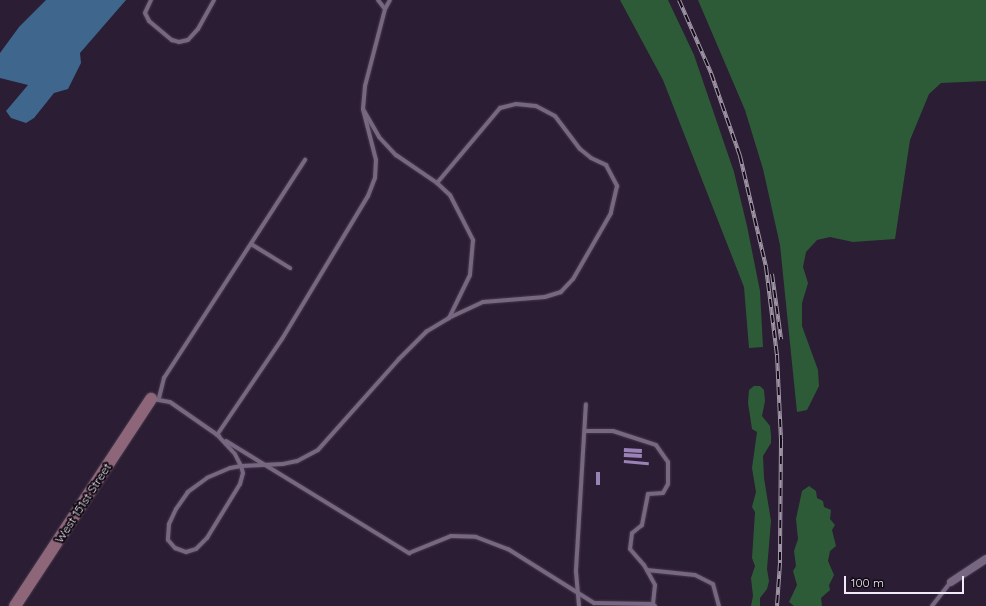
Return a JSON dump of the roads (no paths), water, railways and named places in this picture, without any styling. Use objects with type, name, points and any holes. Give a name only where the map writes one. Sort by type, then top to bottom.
[{"type":"street","name":"West 151st Street","points":[[15,606],[155,399]]},
{"type":"street","points":[[951,582],[986,559]]},
{"type":"lane","points":[[152,0],[145,13],[149,21],[172,40],[179,42],[188,40],[198,29],[214,0]]},
{"type":"lane","points":[[378,0],[385,9]]},
{"type":"lane","points":[[217,435],[282,339],[368,196],[374,178],[376,160],[363,108],[365,86],[385,9],[390,0]]},
{"type":"lane","points":[[217,435],[235,454],[241,466],[243,473],[240,484],[207,538],[196,549],[186,552],[175,548],[168,540],[169,524],[176,509],[188,492],[207,478],[230,468],[241,466],[297,461],[318,450],[399,359],[427,331],[449,318],[482,302],[545,297],[561,292],[573,279],[611,213],[617,186],[606,165],[591,158],[580,149],[555,116],[536,106],[516,104],[500,108],[491,116],[437,183]]},
{"type":"lane","points":[[363,108],[378,138],[396,155],[437,183],[450,194],[473,240],[470,274],[449,318]]},
{"type":"lane","points":[[305,160],[164,378],[155,399],[170,402],[217,435],[264,465],[409,554],[451,536],[476,536],[508,549],[594,603],[654,605],[655,585],[647,570],[630,549],[632,533],[644,520],[648,494],[663,493],[668,484],[668,462],[656,445],[613,431],[585,431]]},
{"type":"lane","points":[[251,244],[290,268]]},
{"type":"lane","points":[[579,606],[576,570],[586,404]]},
{"type":"lane","points":[[647,570],[695,575],[712,584],[719,606]]},
{"type":"lane","points":[[932,606],[951,582]]},
{"type":"water","points":[[46,0],[126,0],[80,53],[81,63],[68,89],[54,93],[34,118],[26,123],[11,118],[6,111],[28,85],[0,78],[0,53],[19,27]]},
{"type":"railway","points":[[679,0],[711,73],[740,156],[766,267],[777,355],[781,440],[780,563],[777,606]]},
{"type":"railway","points":[[772,274],[781,339]]}]
